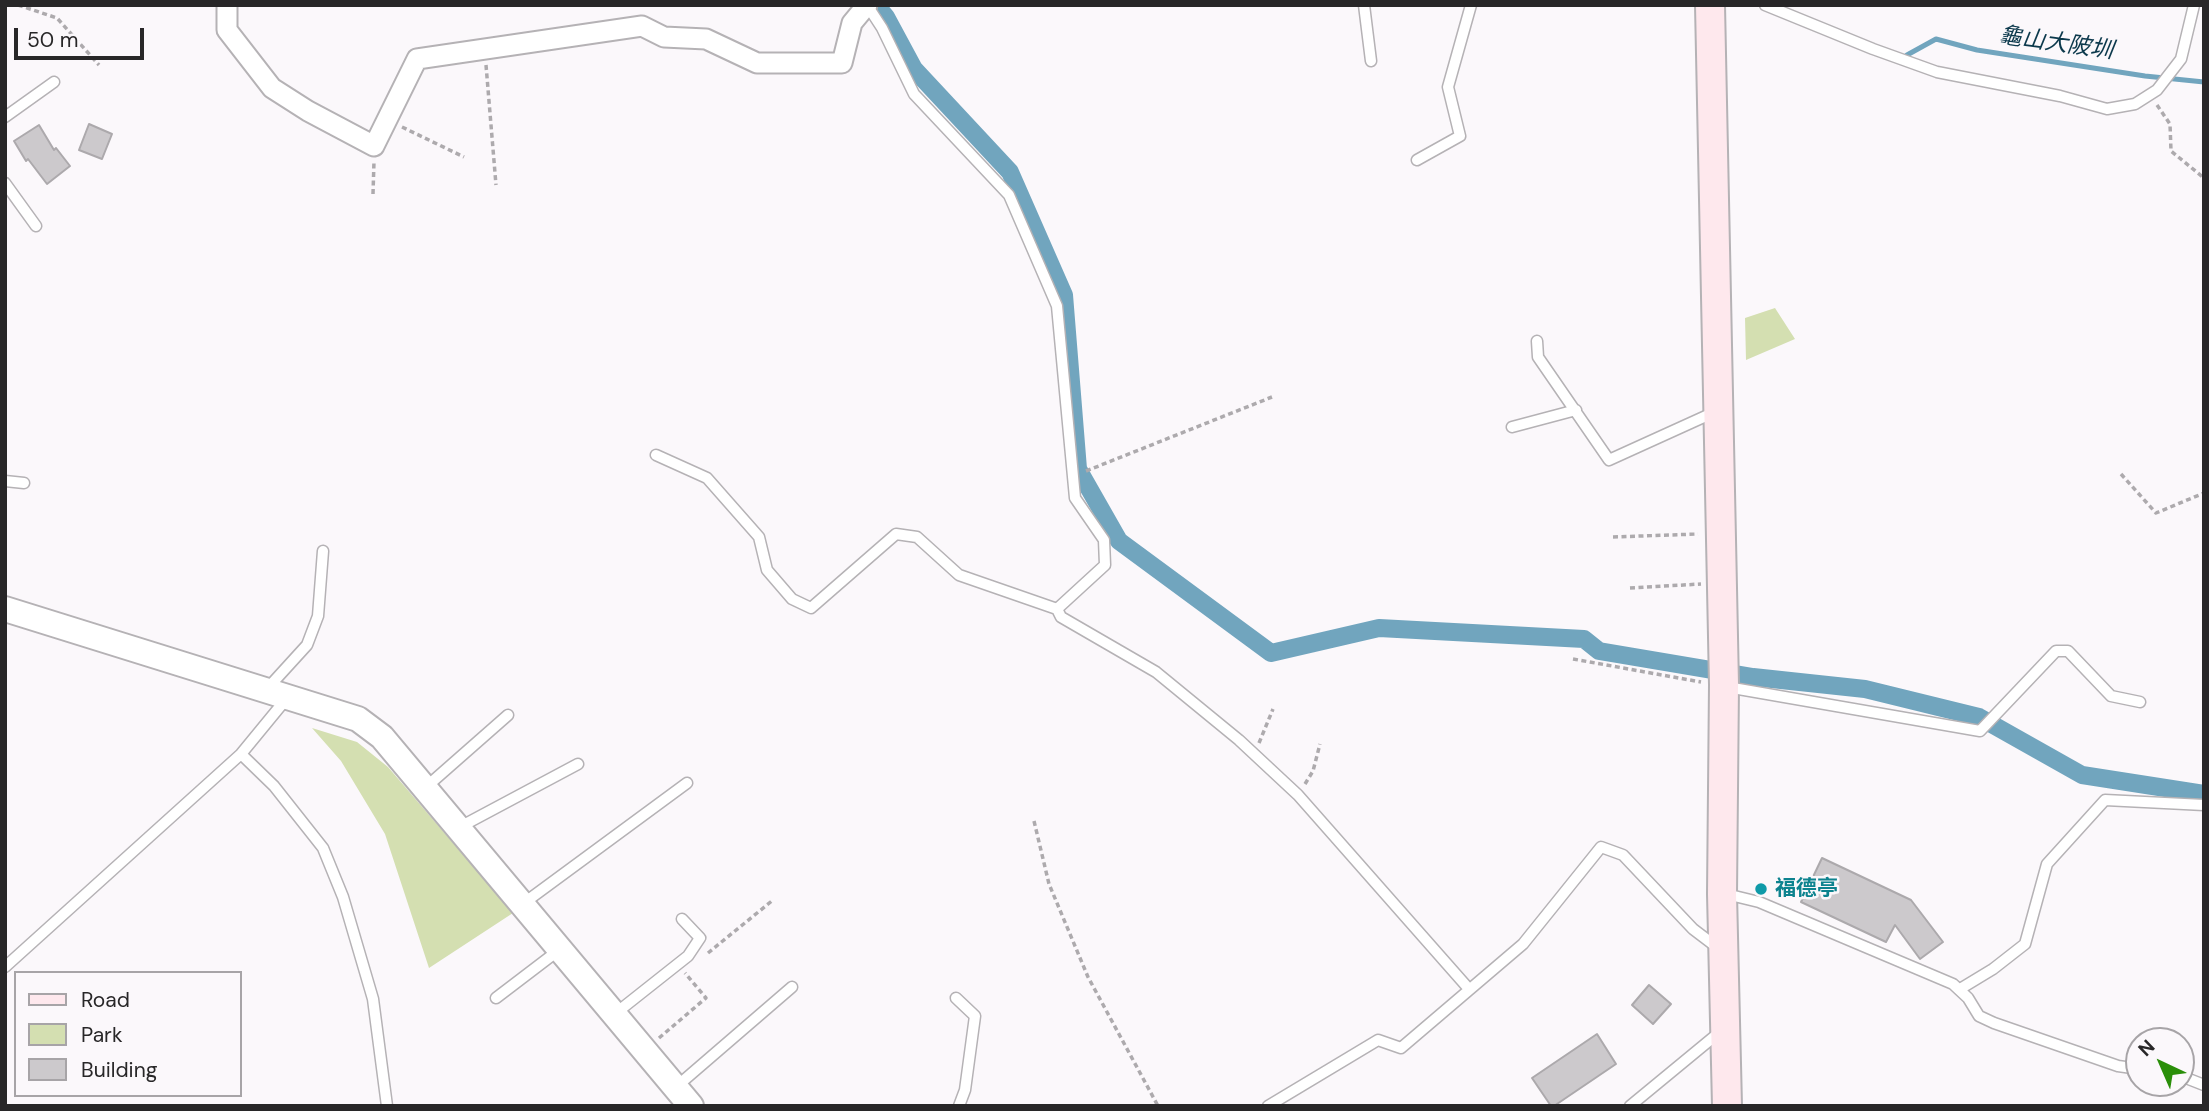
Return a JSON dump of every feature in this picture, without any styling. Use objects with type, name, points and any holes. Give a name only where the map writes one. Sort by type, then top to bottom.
[{"type":"main road","points":[[1710,5],[1724,685],[1722,894],[1727,1106]]},
{"type":"street","points":[[227,5],[227,30],[272,88],[308,111],[374,146],[417,59],[642,26],[664,37],[706,39],[757,63],[842,62],[852,23],[867,5]]},
{"type":"street","points":[[5,609],[358,719],[382,737],[684,1097]]},
{"type":"lane","points":[[867,5],[914,94],[1009,195],[1057,306],[1075,498],[1104,540],[1105,565],[1057,609]]},
{"type":"lane","points":[[1364,5],[1371,61]]},
{"type":"lane","points":[[1417,160],[1460,135],[1448,87],[1471,5]]},
{"type":"lane","points":[[1765,5],[1937,72],[2060,96],[2107,109],[2135,104],[2157,90],[2181,59],[2194,5]]},
{"type":"lane","points":[[5,117],[54,82]]},
{"type":"lane","points":[[5,183],[36,226]]},
{"type":"lane","points":[[1537,341],[1538,357],[1609,460],[1717,410]]},
{"type":"lane","points":[[1512,427],[1576,410]]},
{"type":"lane","points":[[656,454],[707,478],[759,537],[767,570],[792,599],[811,608],[896,534],[918,537],[959,575],[1057,609],[1062,617],[1156,672],[1255,754],[1298,795],[1469,989]]},
{"type":"lane","points":[[5,481],[24,483]]},
{"type":"lane","points":[[5,967],[241,754],[307,645],[317,616],[323,551]]},
{"type":"lane","points":[[1724,685],[1980,731],[2056,650],[2068,651],[2110,696],[2140,702]]},
{"type":"lane","points":[[425,788],[508,715]]},
{"type":"lane","points":[[241,754],[274,786],[323,848],[343,897],[373,999],[387,1106]]},
{"type":"lane","points":[[458,828],[578,764]]},
{"type":"lane","points":[[522,905],[687,783]]},
{"type":"lane","points":[[1960,989],[1993,970],[2025,944],[2047,864],[2105,800],[2204,806]]},
{"type":"lane","points":[[1268,1106],[1378,1040],[1401,1048],[1522,944],[1601,847],[1623,855],[1693,929],[1724,952]]},
{"type":"lane","points":[[1722,894],[1759,902],[1941,978],[1960,989],[1979,1016],[1994,1023],[2125,1067]]},
{"type":"lane","points":[[614,1015],[688,956],[700,938],[682,919]]},
{"type":"lane","points":[[496,998],[559,950]]},
{"type":"lane","points":[[684,1097],[792,987]]},
{"type":"lane","points":[[956,998],[975,1016],[965,1090],[959,1106]]},
{"type":"lane","points":[[1630,1106],[1726,1028]]},
{"type":"path","points":[[18,5],[57,18],[99,65]]},
{"type":"path","points":[[484,49],[496,185]]},
{"type":"path","points":[[2149,95],[2170,124],[2171,151],[2204,178]]},
{"type":"path","points":[[387,120],[464,157]]},
{"type":"path","points":[[373,194],[374,146]]},
{"type":"path","points":[[1072,476],[1272,397]]},
{"type":"path","points":[[2121,474],[2156,513],[2204,494]]},
{"type":"path","points":[[1613,537],[1721,533]]},
{"type":"path","points":[[1630,588],[1722,582]]},
{"type":"path","points":[[1573,659],[1724,685]]},
{"type":"path","points":[[1255,754],[1273,709]]},
{"type":"path","points":[[1298,795],[1313,771],[1320,744]]},
{"type":"path","points":[[1034,821],[1049,884],[1088,977],[1158,1106]]},
{"type":"path","points":[[704,956],[773,900]]},
{"type":"path","points":[[644,1050],[706,998],[684,972]]},
{"type":"green space","points":[[1775,308],[1795,339],[1746,360],[1745,318]]},
{"type":"green space","points":[[312,728],[357,742],[388,767],[513,913],[429,968],[385,834],[341,761]]},
{"type":"building","points":[[89,124],[112,134],[102,159],[79,150]]},
{"type":"building","points":[[39,125],[54,150],[56,148],[70,166],[47,184],[28,159],[26,161],[14,141]]},
{"type":"building","points":[[1822,858],[1911,900],[1943,942],[1920,959],[1895,925],[1886,942],[1801,902]]},
{"type":"building","points":[[1649,985],[1671,1004],[1653,1024],[1632,1005]]},
{"type":"building","points":[[1597,1034],[1616,1064],[1551,1106],[1532,1078]]},
{"type":"waterway","points":[[876,5],[886,17],[914,69],[1010,172],[1064,295],[1078,469],[1119,541],[1271,653],[1379,628],[1584,639],[1599,651],[1753,677],[1865,689],[1979,717],[2082,775],[2204,794]]},
{"type":"waterway","name":"龜山大陂圳","points":[[1907,55],[1936,39],[1977,50],[2145,76],[2204,82]]},
{"type":"place","name":"福德亭","points":[[1761,889]]}]
